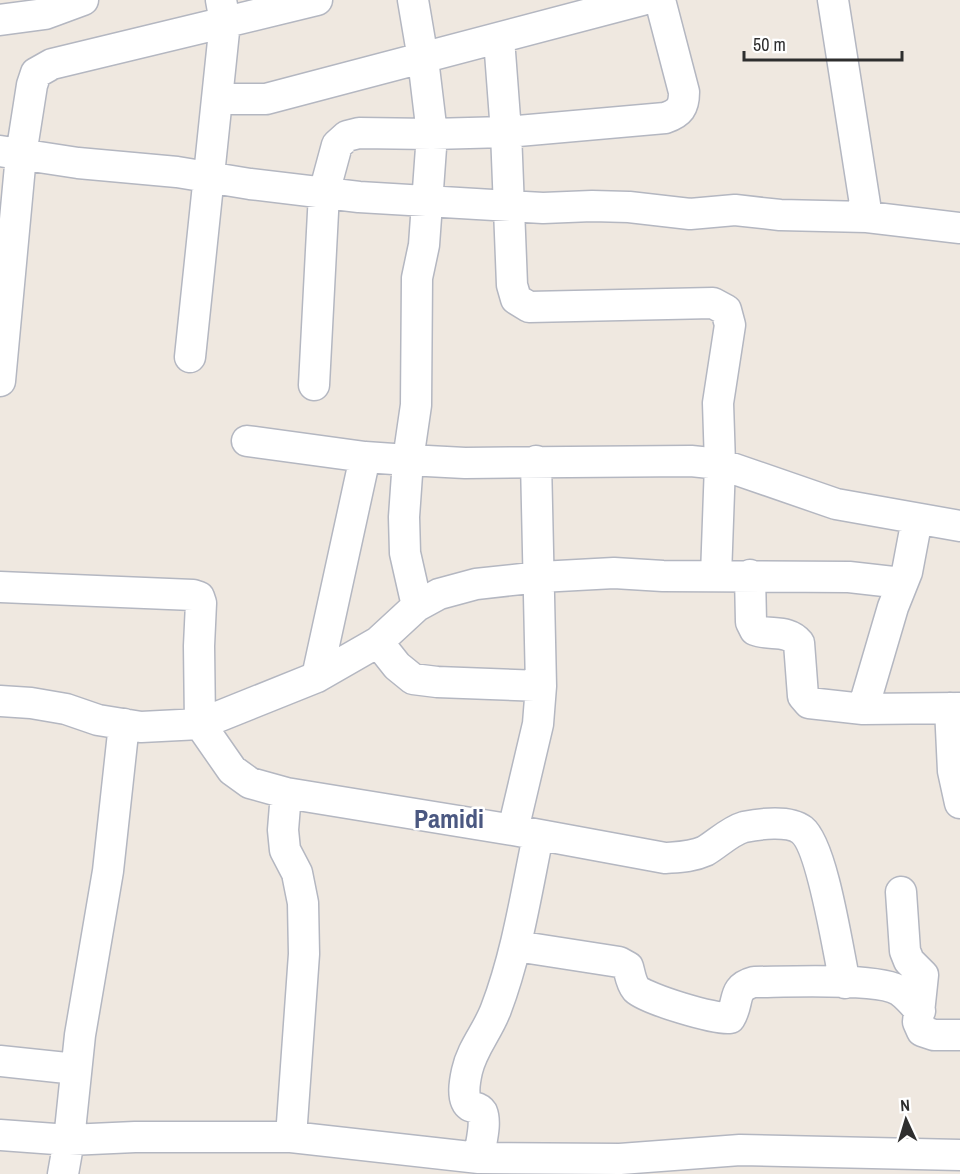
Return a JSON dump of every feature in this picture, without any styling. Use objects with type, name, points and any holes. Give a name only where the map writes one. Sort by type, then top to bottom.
[{"type":"street","points":[[0,20],[45,14],[83,0]]},
{"type":"street","points":[[3,361],[11,153],[36,73],[52,64],[223,11],[317,0]]},
{"type":"street","points":[[412,0],[423,59],[432,134],[424,245],[417,278],[416,393],[404,517],[405,553],[417,606]]},
{"type":"street","points":[[218,99],[266,99],[642,0]]},
{"type":"street","points":[[314,385],[324,192],[337,145],[347,136],[359,134],[506,132],[665,118],[677,114],[684,105],[684,92],[660,0]]},
{"type":"street","points":[[833,0],[867,217]]},
{"type":"street","points":[[190,357],[218,99],[223,11]]},
{"type":"street","points":[[499,39],[506,132],[512,285],[516,299],[529,307],[713,303],[726,310],[730,325],[718,415],[720,464],[716,576]]},
{"type":"street","points":[[11,153],[78,163],[177,172],[359,197],[543,208],[628,207],[690,214],[735,210],[780,215],[867,217],[960,228]]},
{"type":"street","points":[[247,441],[365,457],[465,463],[691,461],[720,464],[836,504],[960,526]]},
{"type":"street","points":[[317,677],[365,457]]},
{"type":"street","points":[[479,1158],[482,1113],[465,1100],[467,1072],[472,1053],[496,1009],[516,945],[525,833],[542,686],[536,461]]},
{"type":"street","points":[[863,709],[893,607],[911,556],[917,519]]},
{"type":"street","points":[[0,701],[66,709],[98,720],[141,727],[200,724],[317,677],[378,642],[417,606],[439,594],[476,584],[540,577],[614,573],[849,577],[902,583]]},
{"type":"street","points":[[750,575],[751,622],[754,630],[795,637],[799,643],[803,696],[808,703],[863,709],[955,708],[953,771],[960,803]]},
{"type":"street","points":[[0,586],[198,597],[201,603],[200,724],[232,770],[250,783],[286,793],[664,858],[687,857],[702,852],[742,828],[776,823],[800,829],[811,840],[820,867],[845,983]]},
{"type":"street","points":[[378,642],[397,666],[413,679],[542,686]]},
{"type":"street","points":[[63,1174],[69,1140],[80,1035],[108,871],[124,724]]},
{"type":"street","points":[[286,793],[283,830],[285,850],[297,873],[303,903],[303,944],[291,1137]]},
{"type":"street","points":[[900,892],[905,951],[909,961],[923,975],[918,1022],[922,1031],[934,1035],[960,1035]]},
{"type":"street","points":[[516,945],[619,962],[628,967],[633,983],[642,993],[722,1019],[730,1018],[734,1012],[738,992],[744,985],[754,982],[886,985],[900,991],[920,1011]]},
{"type":"street","points":[[0,1061],[76,1069]]},
{"type":"street","points":[[0,1135],[69,1140],[135,1137],[291,1137],[479,1158],[620,1159],[688,1164],[740,1150],[960,1155]]},
{"type":"district","name":"Pamidi","points":[[449,818]]}]
